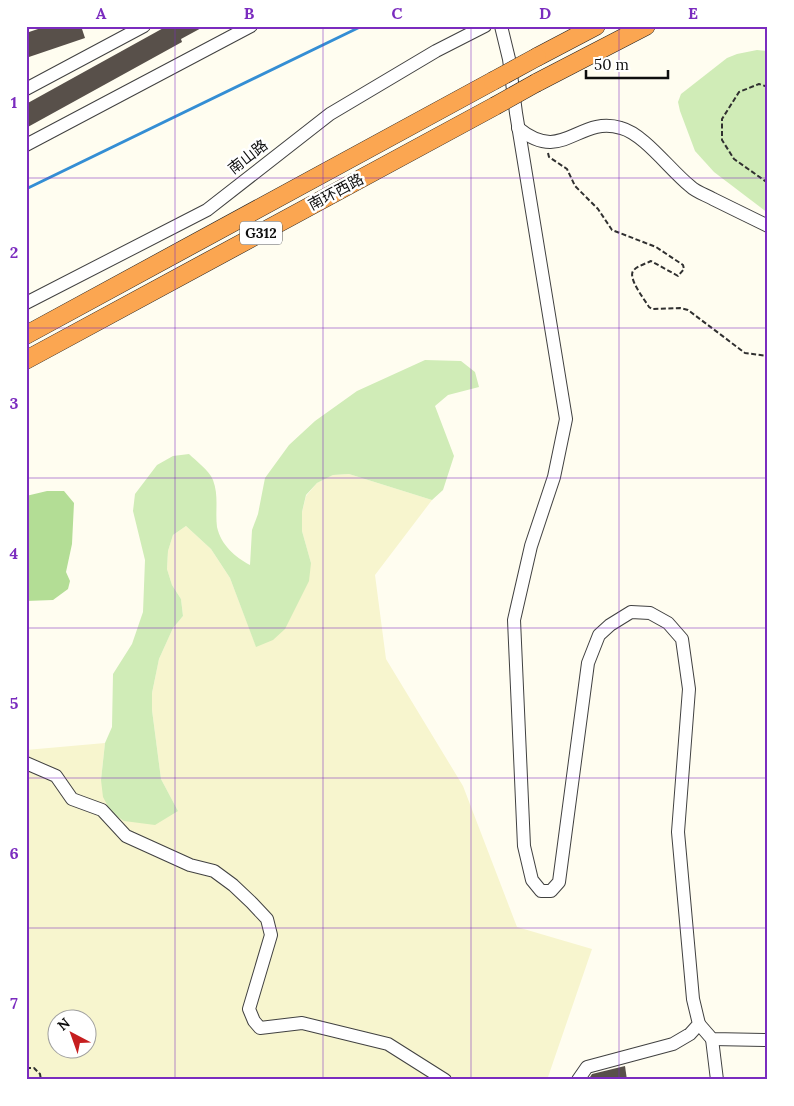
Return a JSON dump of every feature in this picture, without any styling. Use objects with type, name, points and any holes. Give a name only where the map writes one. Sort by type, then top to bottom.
[{"type":"highway","name":"南环西路","points":[[26,335],[596,26]]},
{"type":"highway","name":"南环西路","points":[[26,360],[646,26]]},
{"type":"street","points":[[26,89],[144,26]]},
{"type":"street","points":[[26,145],[251,26]]},
{"type":"street","name":"南山路","points":[[26,303],[207,210],[330,114],[436,52],[485,26]]},
{"type":"street","points":[[501,26],[509,59],[518,128],[566,419],[554,477],[531,546],[514,620],[524,846],[532,880],[541,891],[551,890],[559,882],[562,865],[588,663],[599,635],[610,625],[631,612],[650,612],[668,623],[682,639],[689,689],[678,832],[693,999],[699,1024],[712,1039],[718,1080]]},
{"type":"street","points":[[518,128],[541,142],[555,142],[569,139],[584,130],[602,126],[620,127],[636,134],[691,188],[768,226]]},
{"type":"street","points":[[26,763],[56,776],[72,799],[102,810],[126,836],[190,865],[214,871],[252,903],[267,919],[271,935],[249,1008],[254,1021],[260,1028],[302,1022],[388,1044],[445,1080]]},
{"type":"street","points":[[578,1080],[588,1067],[673,1044],[690,1034],[699,1024]]},
{"type":"street","points":[[712,1039],[768,1040]]},
{"type":"path","points":[[768,87],[759,84],[739,92],[722,119],[722,140],[734,159],[768,183]]},
{"type":"path","points":[[550,142],[546,150],[549,157],[567,169],[576,186],[598,209],[612,230],[656,247],[683,266],[684,269],[678,276],[651,261],[639,266],[633,272],[632,276],[635,285],[652,309],[680,308],[688,310],[745,353],[768,356]]},
{"type":"path","points":[[26,1068],[34,1068],[40,1074],[41,1080]]},
{"type":"shaded area","points":[[349,474],[432,500],[375,575],[386,659],[463,786],[517,927],[592,949],[547,1080],[26,1080],[26,750],[105,743],[101,780],[178,811],[161,779],[152,710],[152,693],[159,659],[173,628],[183,616],[181,599],[172,585],[167,569],[168,551],[173,535],[186,526],[211,549],[230,578],[256,646],[311,563],[302,531],[302,512],[306,496],[317,483],[333,475]]},
{"type":"green space","points":[[757,50],[768,51],[768,213],[714,172],[695,151],[678,102],[681,94],[727,58]]},
{"type":"green space","points":[[425,360],[461,361],[475,372],[479,387],[448,395],[435,406],[454,456],[443,490],[432,500],[349,474],[333,475],[317,483],[306,495],[302,512],[302,531],[311,563],[309,581],[285,629],[273,640],[256,647],[230,578],[211,549],[186,526],[173,535],[168,551],[167,569],[172,585],[181,599],[183,616],[173,628],[159,659],[152,693],[152,710],[161,779],[178,811],[155,825],[124,821],[111,812],[103,797],[101,780],[105,743],[112,727],[113,674],[132,644],[143,612],[145,560],[133,511],[135,494],[157,465],[173,456],[189,454],[205,469],[213,480],[217,527],[225,545],[250,565],[252,530],[258,514],[265,478],[289,445],[315,421],[357,391]]},
{"type":"green space","points":[[47,491],[64,491],[74,503],[72,544],[66,572],[70,581],[68,589],[53,600],[26,601],[26,496]]},
{"type":"building","points":[[47,26],[81,26],[85,38],[26,58],[26,33]]},
{"type":"building","points":[[167,26],[205,26],[181,39],[182,42],[26,128],[26,104]]},
{"type":"building","points":[[625,1066],[627,1080],[588,1080],[592,1074]]},
{"type":"waterway","points":[[26,189],[362,26]]}]
